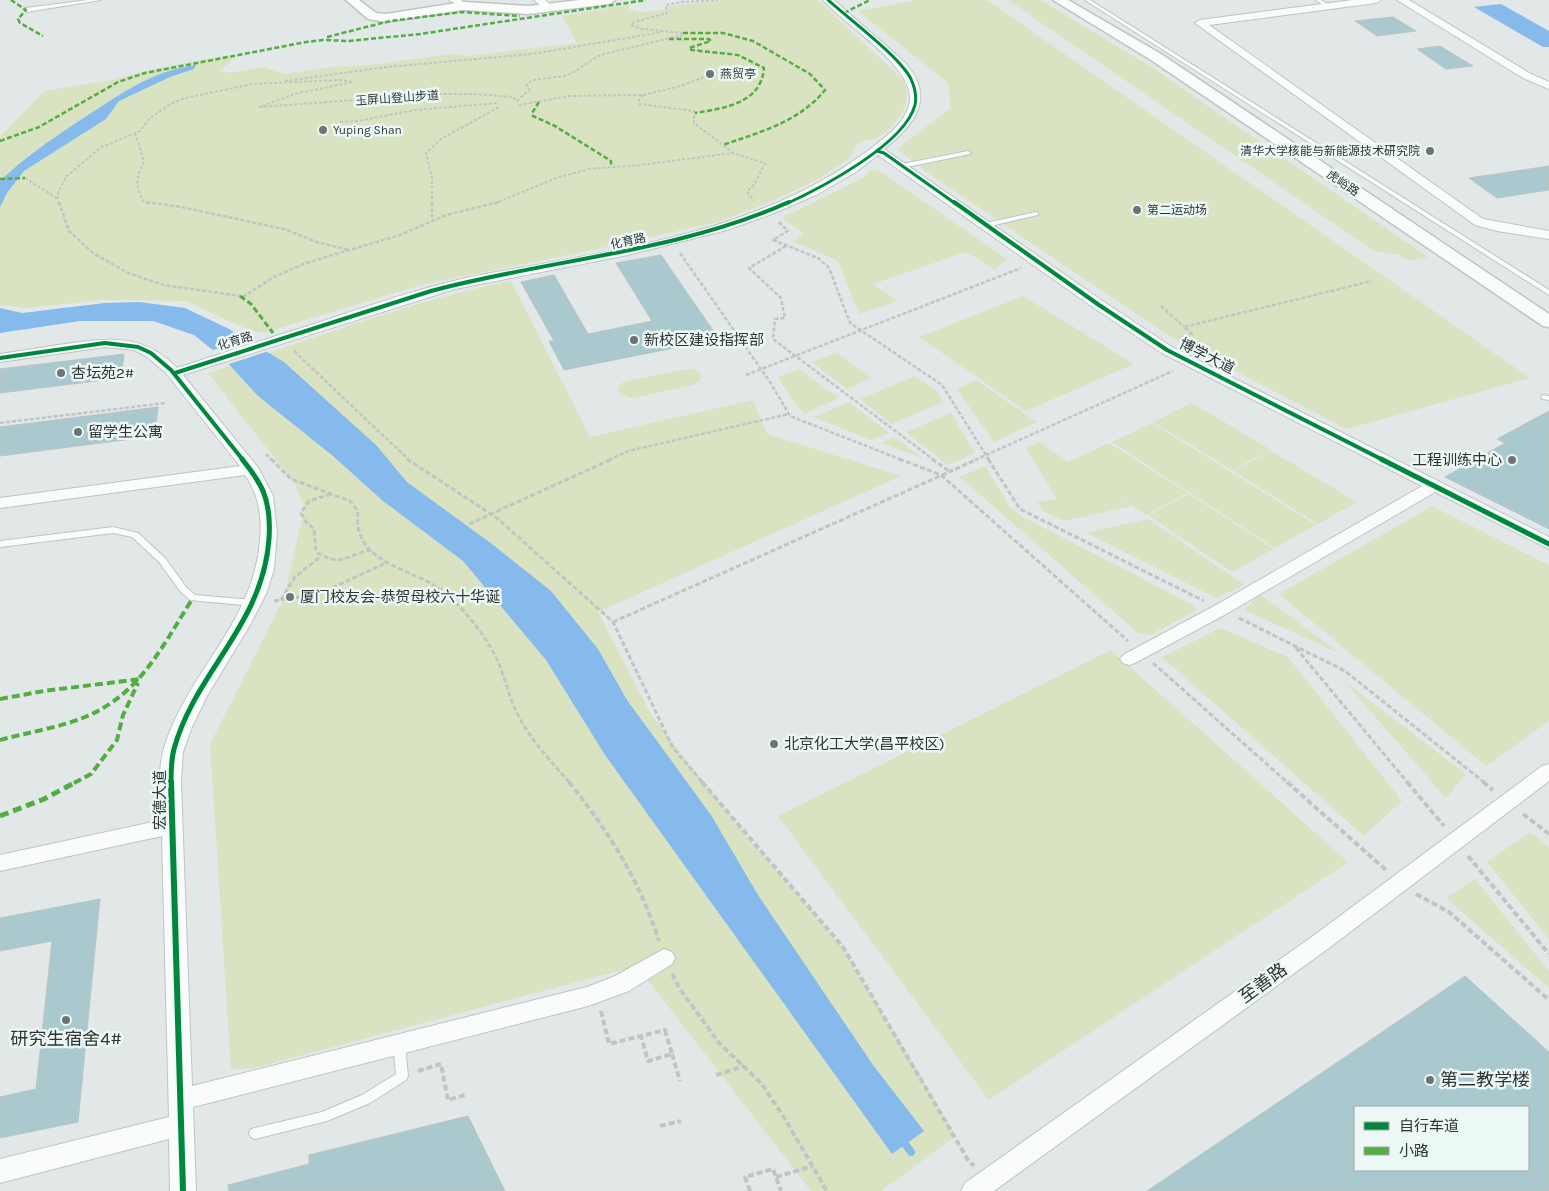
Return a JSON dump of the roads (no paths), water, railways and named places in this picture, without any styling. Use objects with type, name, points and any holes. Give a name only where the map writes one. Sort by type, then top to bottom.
[{"type":"street","points":[[352,0],[372,16],[378,18],[459,3],[512,10],[550,8],[609,0]]},
{"type":"street","points":[[539,0],[550,8]]},
{"type":"street","name":"化育路","points":[[175,372],[465,282],[669,242],[738,222],[769,211],[840,177],[877,151],[911,118],[916,101],[913,84],[902,66],[828,0]]},
{"type":"street","name":"虎峪路","points":[[1059,0],[1156,57],[1549,322]]},
{"type":"street","points":[[1376,0],[1323,3],[1200,23],[1479,222],[1497,227],[1549,235]]},
{"type":"street","points":[[1402,0],[1527,76],[1549,86]]},
{"type":"street","name":"博学大道","points":[[877,151],[902,166],[1167,350],[1549,544]]},
{"type":"street","name":"宏德大道","points":[[0,358],[123,342],[147,350],[175,372],[251,469],[264,494],[268,508],[269,524],[266,567],[254,603],[196,697],[173,750],[171,782],[183,1191]]},
{"type":"street","points":[[0,503],[251,469]]},
{"type":"street","points":[[1135,656],[1222,610],[1434,486]]},
{"type":"street","name":"至善路","points":[[982,1185],[1313,947],[1506,801],[1549,771]]},
{"type":"street","points":[[0,863],[172,826]]},
{"type":"street","points":[[181,1099],[597,993],[621,984],[664,958]]},
{"type":"street","points":[[0,1171],[181,1125]]},
{"type":"lane","points":[[26,10],[99,0]]},
{"type":"lane","points":[[1087,0],[1549,293]]},
{"type":"lane","points":[[902,166],[968,153]]},
{"type":"lane","points":[[986,225],[1036,214]]},
{"type":"lane","points":[[0,544],[113,530],[135,535],[162,560],[183,589],[193,598],[254,603]]},
{"type":"lane","points":[[255,1133],[323,1117],[366,1099],[402,1076],[399,1044]]},
{"type":"water","points":[[1501,4],[1549,31],[1549,47],[1543,47],[1474,7]]},
{"type":"water","points":[[196,65],[194,69],[170,77],[119,101],[106,119],[24,171],[7,193],[0,207],[0,181],[47,143],[105,104],[148,79],[179,68]]},
{"type":"water","points":[[139,302],[185,308],[229,329],[284,362],[376,445],[407,482],[492,544],[551,591],[598,649],[627,700],[711,815],[758,895],[873,1065],[924,1131],[892,1154],[605,755],[546,660],[463,561],[383,501],[333,456],[258,396],[224,359],[194,335],[153,321],[80,321],[0,333],[0,308],[22,313],[105,303]]},
{"type":"waterway","points":[[901,1138],[911,1152]]},
{"type":"place","name":"燕贸亭","points":[[710,74]]},
{"type":"place","name":"Yuping Shan","points":[[323,130]]},
{"type":"place","name":"清华大学核能与新能源技术研究院","points":[[1430,151]]},
{"type":"place","name":"第二运动场","points":[[1137,210]]},
{"type":"place","name":"新校区建设指挥部","points":[[634,340]]},
{"type":"place","name":"杏坛苑2#","points":[[61,373]]},
{"type":"place","name":"留学生公寓","points":[[78,432]]},
{"type":"place","name":"工程训练中心","points":[[1512,460]]},
{"type":"place","name":"厦门校友会-恭贺母校六十华诞","points":[[290,597]]},
{"type":"place","name":"北京化工大学(昌平校区)","points":[[774,744]]},
{"type":"place","name":"研究生宿舍4#","points":[[66,1020]]},
{"type":"place","name":"第二教学楼","points":[[1430,1080]]}]
